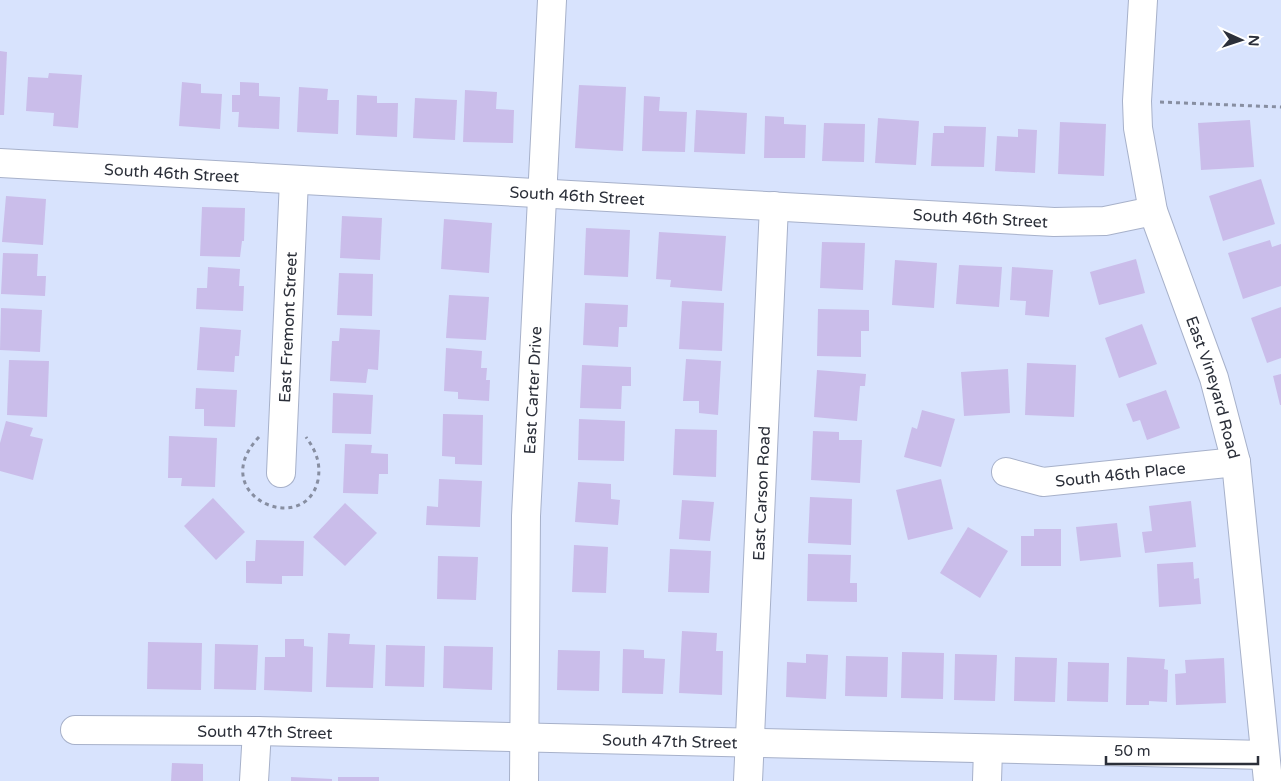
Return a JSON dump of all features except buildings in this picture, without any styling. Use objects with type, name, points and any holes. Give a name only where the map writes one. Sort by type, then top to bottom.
[{"type":"street","name":"East Carter Drive","points":[[524,781],[526,738],[526,516],[552,0]]},
{"type":"street","name":"East Vineyard Road","points":[[1143,0],[1137,101],[1138,128],[1153,211],[1214,378],[1236,462],[1267,768]]},
{"type":"street","name":"South 46th Street","points":[[0,164],[1054,222],[1105,221],[1153,211]]},
{"type":"street","name":"East Fremont Street","points":[[282,473],[294,180]]},
{"type":"street","name":"East Carson Road","points":[[748,781],[748,743],[774,206]]},
{"type":"street","name":"South 46th Place","points":[[1006,472],[1043,482],[1236,462]]},
{"type":"street","name":"South 47th Street","points":[[75,730],[257,731],[988,749],[1267,768]]},
{"type":"street","points":[[254,781],[257,731]]},
{"type":"street","points":[[987,781],[988,749]]},
{"type":"path","points":[[1137,101],[1281,107]]},
{"type":"path","points":[[263,433],[250,447],[242,464],[244,482],[250,492],[260,502],[274,508]]}]
